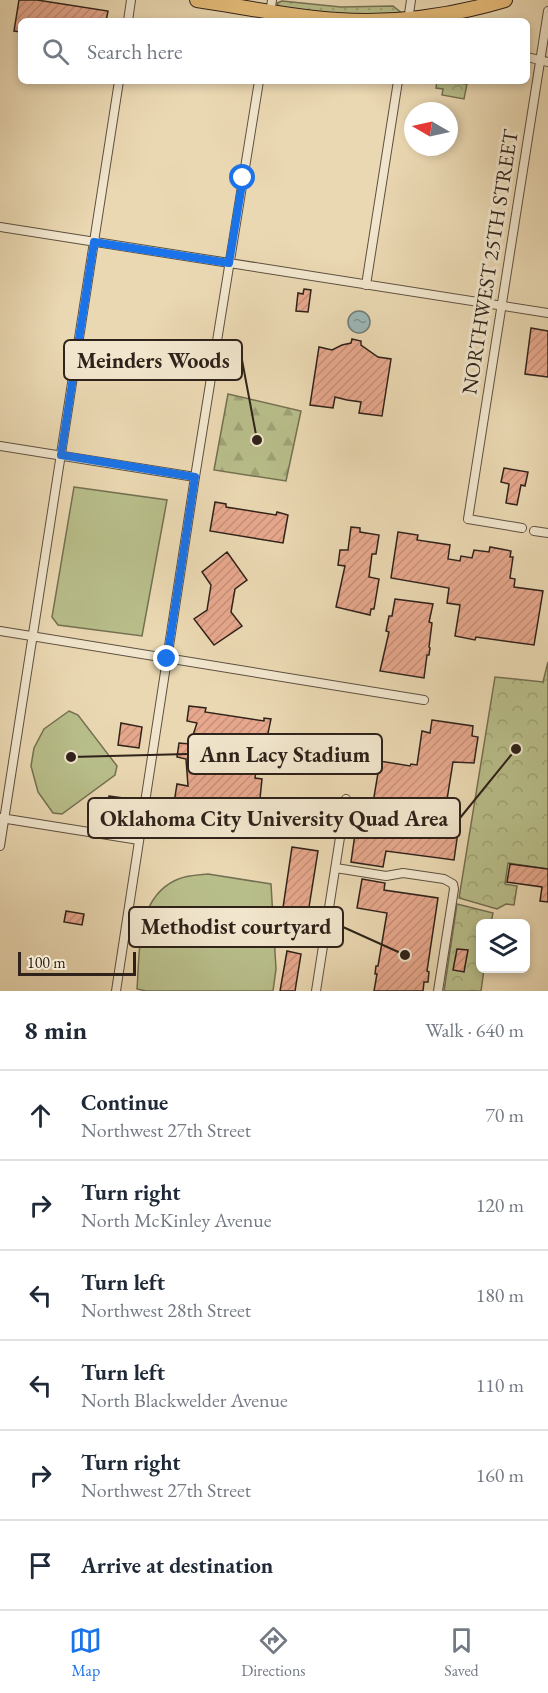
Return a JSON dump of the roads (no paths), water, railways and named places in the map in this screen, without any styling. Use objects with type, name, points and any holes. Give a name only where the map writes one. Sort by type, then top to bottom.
[{"type":"main road","points":[[197,0],[322,18]]},
{"type":"main road","points":[[420,18],[463,11],[505,0]]},
{"type":"street","points":[[128,18],[131,0]]},
{"type":"street","points":[[408,18],[411,0]]},
{"type":"street","name":"NORTHWEST 25TH STREET","points":[[522,528],[468,519],[501,306],[544,60],[548,11]]},
{"type":"street","points":[[0,846],[2,818],[33,637],[119,84]]},
{"type":"street","points":[[116,991],[259,84]]},
{"type":"street","points":[[366,285],[398,84]]},
{"type":"street","points":[[0,227],[548,313]]},
{"type":"street","points":[[0,446],[195,477]]},
{"type":"street","points":[[534,531],[548,533]]},
{"type":"street","points":[[0,631],[424,700]]},
{"type":"street","points":[[316,991],[346,799]]},
{"type":"street","points":[[2,818],[140,840]]},
{"type":"street","points":[[336,868],[386,876],[403,873],[444,879],[453,884],[438,991]]},
{"type":"water","points":[[355,311],[363,311],[370,318],[370,326],[363,333],[355,333],[348,326],[348,318]]},
{"type":"place","name":"Meinders Woods","points":[[257,440]]},
{"type":"place","name":"Oklahoma City University Quad Area","points":[[516,749]]},
{"type":"place","name":"Ann Lacy Stadium","points":[[71,757]]},
{"type":"place","name":"Methodist courtyard","points":[[405,955]]}]
